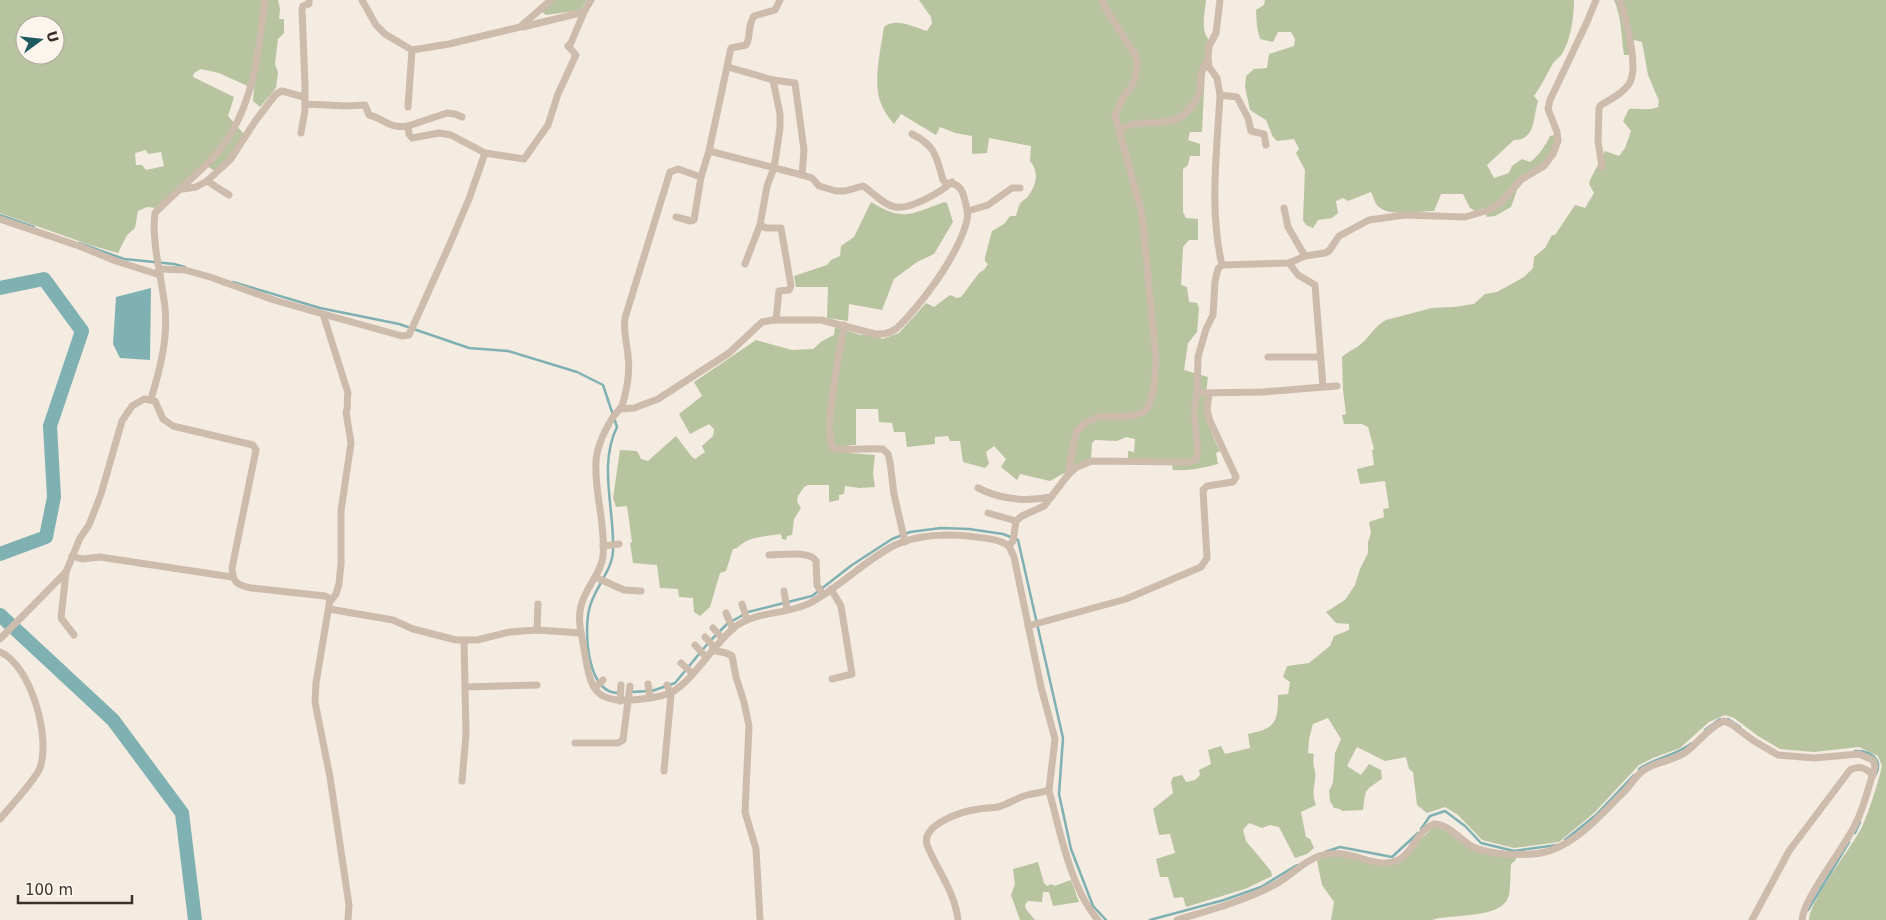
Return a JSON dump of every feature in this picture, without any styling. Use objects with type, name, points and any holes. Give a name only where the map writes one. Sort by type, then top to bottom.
[{"type":"street","points":[[150,399],[163,359],[165,311],[154,232],[155,213],[182,189],[218,151],[233,129],[247,98],[259,46],[265,0]]},
{"type":"street","points":[[301,133],[305,55],[302,9],[303,6],[309,4],[309,0]]},
{"type":"street","points":[[362,0],[376,25],[385,34],[412,50],[449,44],[584,12]]},
{"type":"street","points":[[520,27],[551,0]]},
{"type":"street","points":[[408,126],[409,134],[412,138],[439,133],[451,135],[485,153],[524,159],[548,125],[558,94],[576,55],[568,46],[591,0]]},
{"type":"street","points":[[676,217],[690,221],[694,220],[700,176],[709,151],[731,48],[744,46],[748,41],[749,27],[754,16],[775,10],[780,0]]},
{"type":"street","points":[[1068,475],[1076,432],[1085,423],[1098,417],[1132,416],[1142,413],[1149,406],[1154,387],[1156,359],[1142,214],[1115,115],[1124,96],[1133,84],[1138,64],[1135,54],[1105,8],[1102,0]]},
{"type":"street","points":[[1220,0],[1218,24],[1209,46],[1208,58],[1209,67],[1216,78],[1220,95],[1214,219],[1216,241],[1222,265]]},
{"type":"street","points":[[1098,920],[1089,910],[1071,867],[1061,838],[1049,791],[1055,739],[1041,687],[1011,544],[1016,521],[1022,516],[1044,506],[1068,475],[1078,467],[1092,461],[1196,460],[1198,451],[1194,410],[1197,393],[1198,356],[1206,329],[1213,315],[1215,281],[1218,269],[1222,265],[1289,263],[1305,256],[1329,251],[1340,236],[1369,220],[1405,215],[1465,217],[1489,210],[1500,202],[1522,179],[1544,166],[1553,154],[1558,141],[1548,109],[1550,100],[1596,0]]},
{"type":"street","points":[[1602,167],[1598,141],[1599,108],[1624,90],[1630,82],[1632,70],[1633,57],[1630,37],[1620,0]]},
{"type":"street","points":[[408,107],[412,50]]},
{"type":"street","points":[[1119,132],[1124,127],[1138,124],[1155,124],[1178,119],[1187,113],[1198,96],[1202,73],[1208,58]]},
{"type":"street","points":[[728,67],[773,80],[795,84],[804,150],[802,175]]},
{"type":"street","points":[[745,264],[760,226],[767,186],[774,168],[780,128],[780,114],[773,80]]},
{"type":"street","points":[[182,189],[196,187],[207,181],[230,160],[256,120],[276,94],[282,91],[304,101],[346,106],[365,105],[369,115],[381,119],[392,126],[408,126],[447,113],[462,117]]},
{"type":"street","points":[[1220,95],[1237,98],[1248,118],[1251,131],[1264,134],[1266,145]]},
{"type":"street","points":[[618,411],[634,408],[658,399],[729,353],[762,322],[776,320],[820,320],[876,334],[884,334],[895,330],[918,306],[946,264],[963,233],[968,219],[963,191],[952,182],[946,183],[943,180],[936,153],[930,146],[912,134]]},
{"type":"street","points":[[709,151],[812,178],[819,186],[836,191],[845,191],[863,186],[882,201],[895,207],[909,206],[945,188],[952,182]]},
{"type":"street","points":[[0,219],[79,246],[116,261],[160,270],[185,270],[274,300],[402,336],[409,334],[453,238],[485,153]]},
{"type":"street","points":[[700,176],[678,169],[670,172],[625,318],[624,336],[629,370],[623,406],[610,423],[601,443],[596,461],[598,498],[611,545],[602,564],[600,579],[581,607],[579,620],[581,632],[588,647],[591,664],[606,699],[625,692],[649,690],[670,693],[684,682],[687,667],[710,643],[717,632],[731,627],[744,611],[756,616],[786,600],[807,605],[820,590],[830,589],[895,545],[903,535]]},
{"type":"street","points":[[207,181],[228,195]]},
{"type":"street","points":[[968,211],[988,205],[1012,188],[1020,188]]},
{"type":"street","points":[[1284,208],[1288,227],[1305,256]]},
{"type":"street","points":[[760,226],[781,228],[791,286],[789,290],[780,291],[776,320]]},
{"type":"street","points":[[1289,263],[1298,275],[1315,285],[1323,387]]},
{"type":"street","points":[[323,314],[348,393],[346,398],[348,408],[346,412],[351,443],[340,511],[341,564],[339,584],[330,605],[316,682],[315,702],[331,787],[349,904],[348,920]]},
{"type":"street","points":[[844,325],[828,427],[831,445],[833,448],[838,449],[863,448],[883,449],[886,451],[890,462],[894,494],[903,535]]},
{"type":"street","points":[[1268,358],[1320,357]]},
{"type":"street","points":[[1197,393],[1209,394],[1337,386]]},
{"type":"street","points":[[1029,626],[1126,599],[1205,564],[1207,558],[1204,490],[1207,486],[1233,482],[1236,477],[1210,421],[1207,410],[1209,394]]},
{"type":"street","points":[[74,635],[61,618],[66,572],[80,538],[89,525],[101,494],[122,421],[132,406],[144,399],[156,401],[163,419],[173,426],[249,443],[255,447],[232,568],[232,577]]},
{"type":"street","points":[[978,488],[1005,498],[1025,500],[1051,497]]},
{"type":"street","points":[[988,513],[1016,521]]},
{"type":"street","points":[[903,535],[927,537],[954,534],[1011,544]]},
{"type":"street","points":[[770,555],[808,554],[813,556],[816,561],[820,590]]},
{"type":"street","points":[[72,556],[82,559],[100,557],[232,577],[239,585],[245,587],[325,596],[328,597],[330,605]]},
{"type":"street","points":[[0,638],[66,572]]},
{"type":"street","points":[[600,579],[624,590],[641,591]]},
{"type":"street","points":[[830,589],[842,606],[852,672],[852,675],[832,679]]},
{"type":"street","points":[[537,630],[538,604]]},
{"type":"street","points":[[330,605],[392,620],[413,629],[464,641],[510,632],[537,630],[581,632]]},
{"type":"street","points":[[727,615],[731,627]]},
{"type":"street","points":[[462,781],[466,734],[464,641]]},
{"type":"street","points":[[710,643],[732,656],[747,718],[750,735],[745,812],[756,848],[760,920]]},
{"type":"street","points":[[0,652],[17,664],[23,673],[38,712],[43,742],[39,770],[0,819]]},
{"type":"street","points":[[664,771],[670,693],[667,684]]},
{"type":"street","points":[[465,687],[536,685]]},
{"type":"street","points":[[575,743],[621,742],[623,740],[625,692]]},
{"type":"street","points":[[1177,920],[1226,905],[1275,885],[1302,865],[1319,856],[1339,852],[1380,864],[1394,862],[1406,854],[1424,831],[1434,824],[1449,830],[1474,847],[1484,850],[1515,854],[1541,853],[1563,846],[1594,821],[1643,770],[1683,754],[1713,727],[1724,721],[1778,755],[1804,758],[1859,754],[1873,760],[1875,766],[1855,825],[1816,887],[1802,913],[1802,920]]},
{"type":"street","points":[[1752,920],[1789,850],[1850,770],[1863,767],[1872,775]]},
{"type":"street","points":[[958,920],[949,888],[927,845],[927,834],[936,825],[955,815],[997,807],[1026,795],[1049,791]]},
{"type":"green space","points":[[0,0],[278,0],[280,9],[279,19],[284,19],[284,33],[278,39],[275,64],[278,72],[276,88],[260,107],[253,101],[254,89],[219,73],[201,69],[194,73],[193,77],[234,97],[228,116],[244,134],[228,160],[215,171],[203,164],[156,208],[147,207],[138,211],[135,228],[127,235],[118,253],[0,213]],"holes":[[[146,150],[148,154],[161,152],[164,166],[146,170],[142,165],[136,165],[135,153]]]},
{"type":"green space","points":[[555,0],[587,0],[581,10],[546,15],[542,12]]},
{"type":"green space","points":[[919,0],[1206,0],[1204,26],[1209,40],[1209,69],[1205,71],[1202,132],[1190,132],[1188,140],[1200,144],[1200,156],[1190,156],[1188,165],[1183,169],[1183,212],[1186,218],[1198,219],[1198,240],[1189,240],[1183,247],[1181,285],[1187,287],[1189,302],[1197,303],[1199,308],[1197,332],[1188,343],[1184,370],[1208,377],[1207,415],[1215,442],[1220,451],[1216,453],[1218,464],[1196,469],[1173,470],[1172,465],[1128,464],[1128,451],[1134,452],[1135,439],[1126,437],[1117,441],[1095,440],[1092,443],[1091,458],[1050,481],[1020,474],[1017,480],[1001,467],[1006,459],[994,446],[986,452],[989,464],[985,468],[963,462],[960,441],[950,441],[948,436],[935,437],[935,444],[907,447],[905,432],[894,432],[892,423],[879,422],[878,409],[856,409],[856,445],[849,445],[849,453],[875,455],[873,474],[875,487],[845,486],[844,494],[839,495],[839,500],[829,502],[829,485],[808,485],[804,487],[798,496],[797,501],[801,508],[794,519],[792,535],[787,536],[786,540],[782,539],[781,534],[758,538],[746,541],[733,549],[726,571],[720,573],[710,607],[700,616],[694,612],[693,598],[679,597],[678,589],[660,588],[657,565],[633,563],[627,506],[616,507],[613,498],[620,450],[637,451],[641,459],[648,461],[676,436],[695,459],[705,452],[702,446],[713,436],[714,429],[709,424],[690,434],[679,414],[702,396],[694,382],[756,340],[792,350],[813,349],[822,341],[834,335],[835,327],[861,335],[873,331],[882,339],[899,333],[926,303],[934,307],[950,295],[957,298],[961,297],[988,264],[985,261],[985,257],[992,231],[1004,224],[1010,216],[1016,216],[1020,204],[1034,186],[1036,173],[1030,161],[1031,146],[989,138],[987,153],[972,154],[972,136],[955,133],[940,127],[936,135],[901,114],[894,124],[886,113],[880,101],[877,84],[884,27],[889,24],[899,23],[927,31],[932,23],[931,17]]},
{"type":"green space","points":[[1265,0],[1574,0],[1568,41],[1562,54],[1553,64],[1534,96],[1538,101],[1530,132],[1521,139],[1514,140],[1487,165],[1494,178],[1509,173],[1512,166],[1522,159],[1530,162],[1533,160],[1542,150],[1550,136],[1554,135],[1556,142],[1547,160],[1522,183],[1517,190],[1511,207],[1495,216],[1487,217],[1483,208],[1475,211],[1470,208],[1463,194],[1441,194],[1434,211],[1407,213],[1387,211],[1378,206],[1371,192],[1348,201],[1343,198],[1336,201],[1338,213],[1332,218],[1318,220],[1313,228],[1306,225],[1303,220],[1305,170],[1296,153],[1299,149],[1294,139],[1277,141],[1273,137],[1266,120],[1250,110],[1245,87],[1246,76],[1254,69],[1267,68],[1269,54],[1294,46],[1295,39],[1291,32],[1278,32],[1273,42],[1260,39],[1256,10],[1264,5]]},
{"type":"green space","points":[[1614,0],[1886,0],[1886,920],[1809,920],[1816,901],[1861,829],[1873,798],[1882,766],[1878,756],[1859,747],[1814,752],[1780,749],[1758,736],[1734,718],[1725,715],[1709,722],[1680,748],[1639,765],[1594,813],[1559,842],[1514,848],[1482,840],[1458,815],[1445,807],[1427,813],[1417,805],[1413,772],[1409,769],[1406,757],[1385,761],[1357,747],[1347,766],[1361,775],[1369,764],[1381,770],[1382,779],[1367,791],[1363,810],[1342,811],[1334,808],[1330,801],[1329,791],[1333,783],[1335,753],[1341,739],[1328,718],[1313,724],[1308,753],[1314,754],[1314,800],[1316,805],[1301,812],[1306,837],[1310,839],[1314,848],[1307,854],[1295,858],[1279,827],[1270,825],[1262,828],[1249,823],[1243,830],[1246,841],[1271,871],[1272,876],[1245,889],[1186,907],[1183,897],[1174,898],[1168,877],[1160,877],[1156,859],[1175,853],[1170,834],[1159,835],[1153,809],[1173,793],[1171,782],[1173,777],[1182,775],[1186,782],[1195,780],[1200,775],[1199,770],[1211,764],[1208,750],[1221,746],[1225,754],[1250,748],[1248,734],[1257,732],[1274,723],[1278,695],[1288,694],[1290,682],[1283,677],[1287,666],[1309,663],[1330,646],[1334,636],[1349,630],[1349,624],[1336,623],[1326,612],[1345,600],[1355,585],[1368,553],[1368,542],[1371,533],[1369,522],[1384,517],[1383,509],[1389,508],[1385,481],[1360,484],[1357,469],[1374,465],[1372,450],[1374,449],[1368,427],[1362,424],[1344,424],[1342,415],[1346,414],[1342,357],[1360,345],[1386,320],[1432,308],[1474,304],[1485,294],[1497,292],[1524,277],[1533,268],[1534,257],[1545,248],[1552,235],[1555,235],[1575,205],[1585,208],[1594,193],[1589,184],[1590,180],[1605,151],[1619,156],[1625,148],[1631,131],[1623,121],[1629,109],[1658,107],[1659,101],[1648,75],[1642,42],[1634,40],[1629,55],[1624,55],[1620,20]]},
{"type":"green space","points":[[871,202],[891,212],[908,214],[944,202],[947,203],[953,222],[934,254],[917,262],[894,279],[882,310],[849,304],[848,321],[827,318],[828,287],[796,287],[794,276],[827,265],[831,260],[840,256],[841,246],[854,237]]},
{"type":"green space","points":[[1435,826],[1459,840],[1515,857],[1516,860],[1511,864],[1510,891],[1505,903],[1488,912],[1432,920],[1331,920],[1334,902],[1322,885],[1317,861],[1334,855],[1374,865],[1392,865],[1401,859]]},
{"type":"green space","points":[[1038,862],[1044,883],[1047,886],[1052,884],[1054,886],[1071,880],[1079,902],[1053,906],[1049,892],[1043,892],[1042,902],[1028,901],[1025,905],[1035,920],[1020,920],[1011,895],[1015,884],[1013,869]]},
{"type":"water","points":[[151,288],[150,360],[120,358],[113,344],[116,297]]},
{"type":"waterway","points":[[0,215],[34,227]]},
{"type":"waterway","points":[[79,243],[124,259],[174,264],[185,267]]},
{"type":"waterway","points":[[0,288],[44,279],[82,331],[50,426],[54,497],[46,537],[0,554]]},
{"type":"waterway","points":[[233,282],[320,308],[399,324],[469,348],[508,351],[577,372],[603,385],[617,427],[611,442],[608,472],[613,551],[606,573],[591,602],[587,633],[590,661],[594,674],[609,691],[620,693]]},
{"type":"waterway","points":[[630,692],[652,691],[675,683],[709,642],[727,624],[748,612],[812,596],[852,565],[892,539],[910,532],[941,528],[969,529],[1003,534],[1018,540],[1063,738],[1059,794],[1071,849],[1093,906],[1106,920]]},
{"type":"waterway","points":[[0,615],[113,720],[182,813],[195,920]]},
{"type":"waterway","points":[[1705,730],[1720,719]]},
{"type":"waterway","points":[[1728,719],[1740,727]]},
{"type":"waterway","points":[[1639,769],[1692,743]]},
{"type":"waterway","points":[[1855,751],[1866,752],[1874,756],[1878,764],[1876,774]]},
{"type":"waterway","points":[[1565,840],[1596,815],[1634,775]]},
{"type":"waterway","points":[[1421,829],[1430,816],[1445,811],[1465,826],[1481,843],[1514,851],[1557,845]]},
{"type":"waterway","points":[[1855,833],[1860,822]]},
{"type":"waterway","points":[[1325,852],[1340,847],[1392,857],[1418,833]]},
{"type":"waterway","points":[[1808,910],[1849,842]]},
{"type":"waterway","points":[[1150,920],[1224,900],[1261,887],[1297,865]]}]
